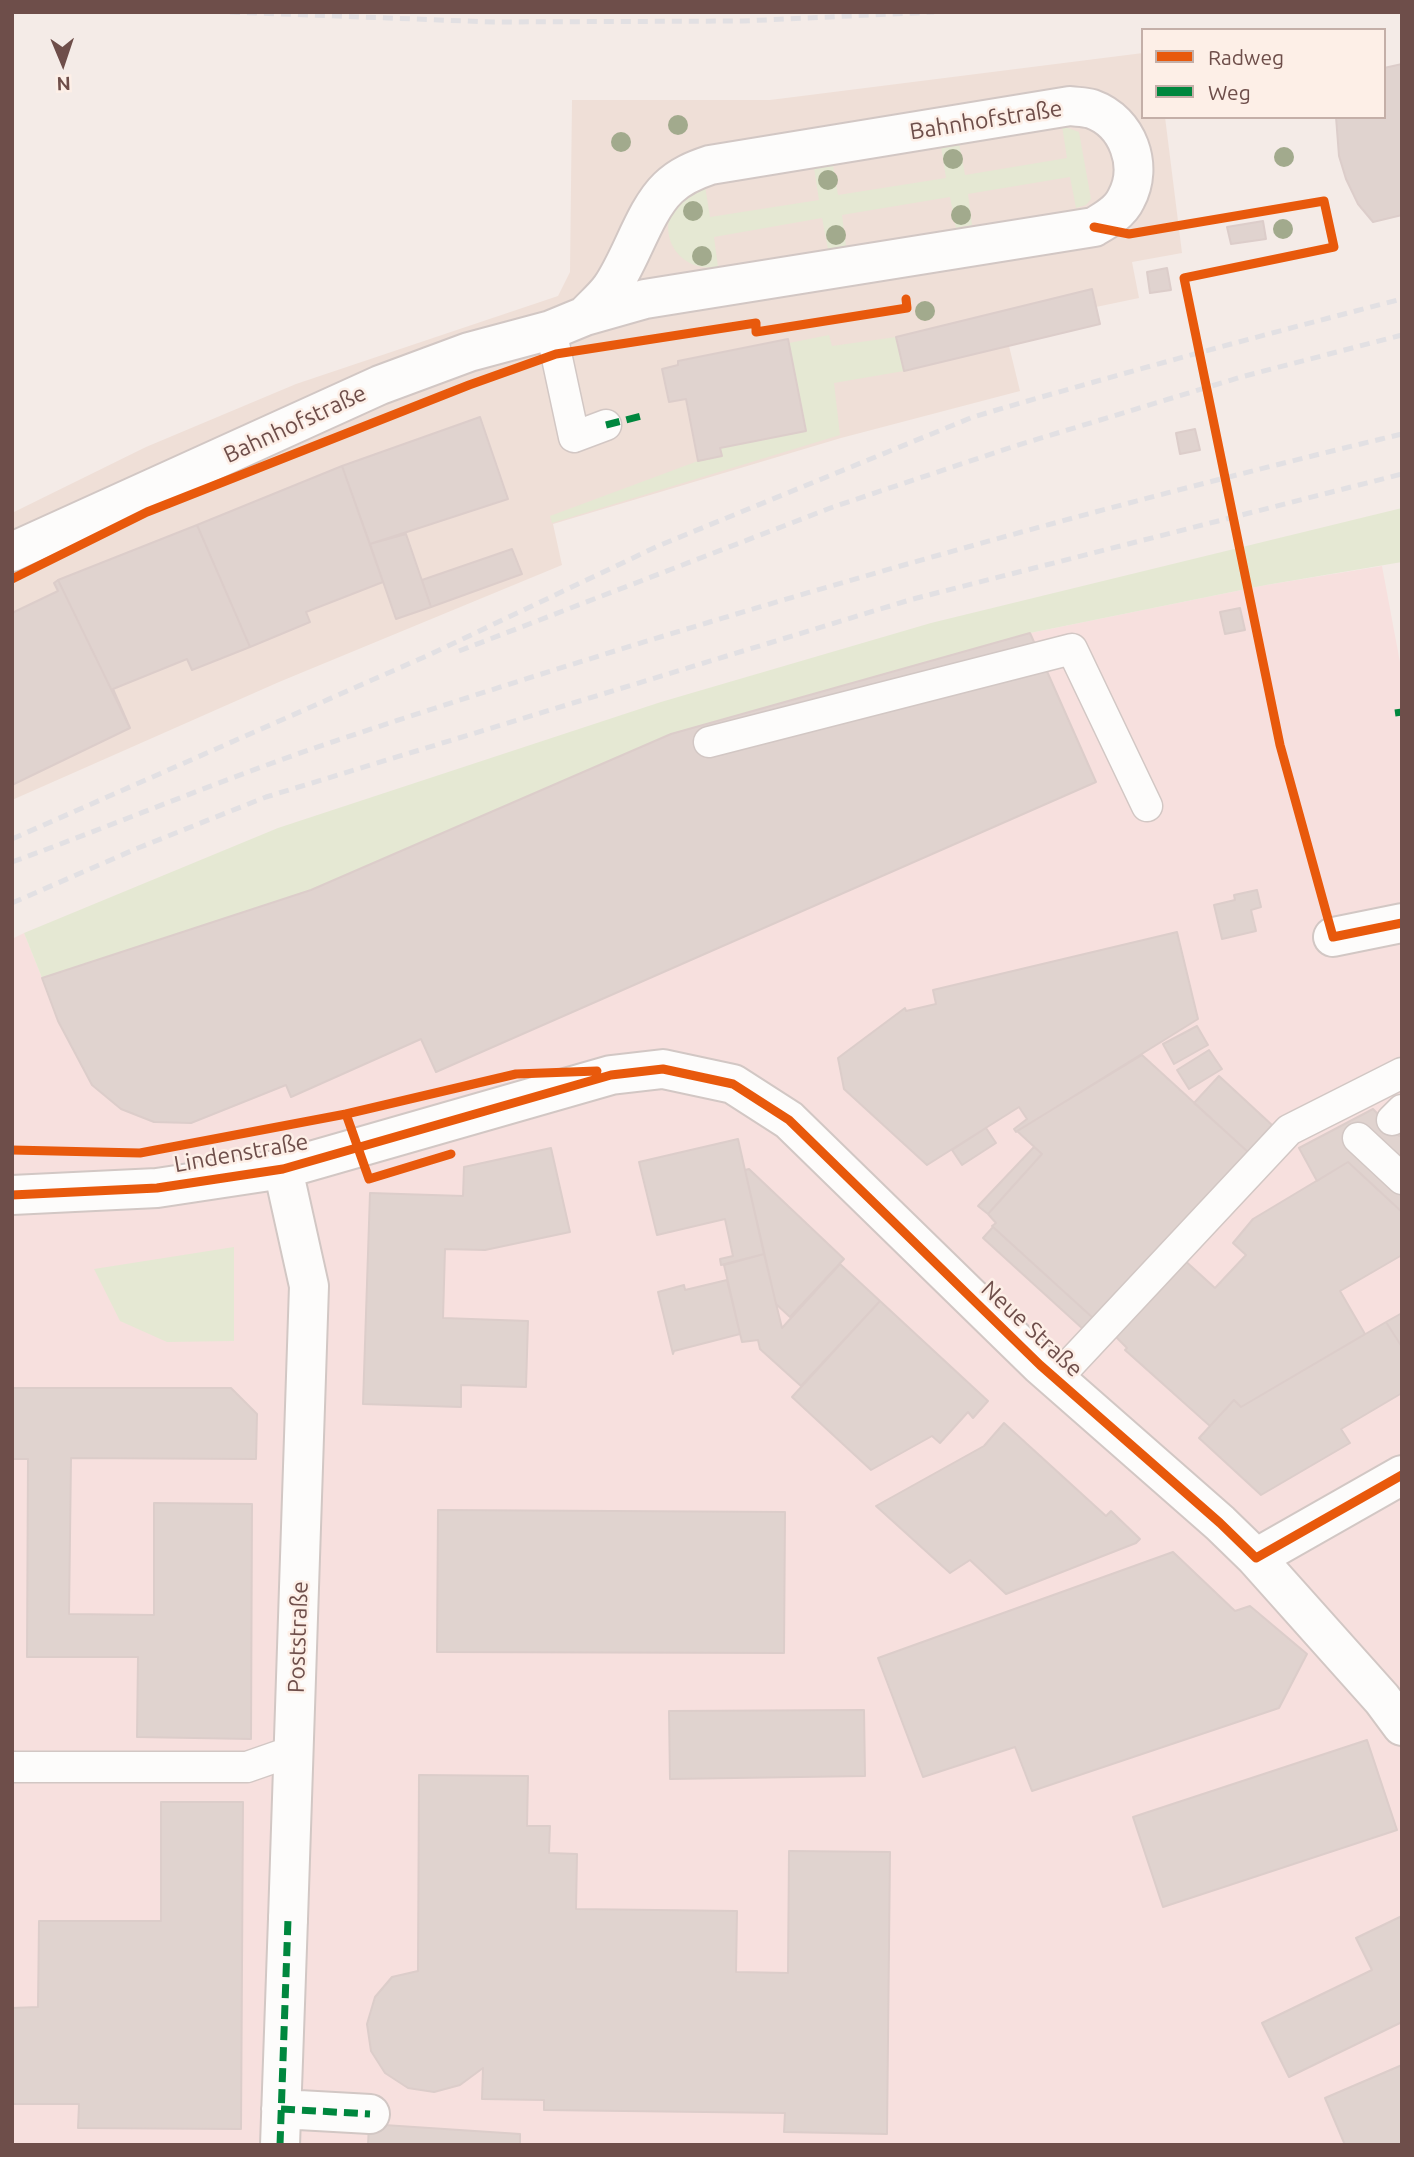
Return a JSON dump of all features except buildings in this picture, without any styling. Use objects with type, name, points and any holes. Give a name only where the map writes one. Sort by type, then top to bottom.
[{"type":"street","name":"Bahnhofstraße","points":[[12,552],[380,385],[469,352],[568,323],[645,299],[1094,227],[1111,216],[1126,201],[1133,182],[1134,161],[1127,139],[1112,121],[1092,109],[1070,106],[710,165],[689,172],[667,189],[610,290],[568,323]]},
{"type":"street","points":[[1333,937],[1402,923]]},
{"type":"street","name":"Lindenstraße","points":[[12,1195],[157,1188],[283,1169],[611,1075],[663,1069],[733,1084],[789,1120]]},
{"type":"street","name":"Neue Straße","points":[[789,1120],[1056,1379],[1256,1558],[1382,1699],[1402,1726]]},
{"type":"street","name":"Poststraße","points":[[283,1169],[309,1286],[281,2127],[370,2114]]},
{"type":"street","points":[[1256,1558],[1402,1475]]},
{"type":"lane","points":[[568,323],[574,437],[606,425]]},
{"type":"lane","points":[[709,743],[1072,649],[1147,806]]},
{"type":"lane","points":[[1056,1379],[1289,1130],[1402,1073]]},
{"type":"lane","points":[[1358,1138],[1402,1179]]},
{"type":"lane","points":[[12,1767],[247,1767],[293,1751]]},
{"type":"shaded area","points":[[1141,53],[1141,119],[1165,119],[1182,253],[1132,262],[1139,298],[1096,307],[1100,324],[1009,346],[1020,391],[841,438],[553,524],[562,565],[279,682],[12,800],[12,513],[146,447],[296,384],[558,296],[570,272],[572,100],[770,100]]},
{"type":"shaded area","points":[[1382,566],[1402,673],[1402,2145],[12,2145],[12,939],[24,933],[42,978],[1030,633],[1266,585]]},
{"type":"green space","points":[[1062,126],[1079,132],[1091,199],[1086,205],[1076,208],[1070,177],[968,194],[972,225],[956,228],[950,197],[842,215],[846,246],[828,249],[822,218],[714,237],[718,267],[702,267],[688,262],[671,242],[668,229],[670,216],[677,203],[689,192],[705,186],[710,217],[819,200],[814,168],[833,165],[838,195],[946,178],[941,146],[959,143],[965,175],[1067,158]]},
{"type":"green space","points":[[829,335],[832,346],[896,337],[904,371],[834,383],[840,435],[552,523],[550,516],[698,461],[721,456],[720,448],[806,431],[789,343]]},
{"type":"green space","points":[[1402,508],[1402,562],[1266,585],[1030,633],[311,890],[42,978],[24,933],[278,828],[661,702],[931,623]]},
{"type":"green space","points":[[234,1247],[234,1341],[167,1342],[120,1321],[94,1269]]},
{"type":"railway","points":[[230,12],[493,22],[743,21],[934,12]]},
{"type":"railway","points":[[12,839],[431,654],[658,546],[973,417],[1402,299]]},
{"type":"railway","points":[[459,651],[833,507],[1015,446],[1241,377],[1402,335]]},
{"type":"railway","points":[[12,862],[300,753],[604,654],[1001,538],[1402,434]]},
{"type":"railway","points":[[12,903],[138,848],[266,797],[913,599],[1402,474]]},
{"type":"marked path","points":[[606,425],[641,416]]},
{"type":"marked path","points":[[1395,713],[1402,712]]},
{"type":"marked path","points":[[280,2145],[288,1919]]},
{"type":"marked path","points":[[281,2109],[370,2114]]},
{"type":"cycle path","points":[[1094,227],[1129,234],[1324,201],[1334,247],[1184,278],[1280,745],[1333,937],[1402,923]]},
{"type":"cycle path","points":[[12,579],[147,512],[469,385],[556,354],[756,323],[756,332],[907,308],[906,299]]},
{"type":"cycle path","points":[[12,1195],[157,1188],[283,1169],[611,1075],[663,1069],[733,1084],[789,1120],[1040,1365],[1220,1523],[1256,1558],[1402,1475]]},
{"type":"cycle path","points":[[451,1154],[369,1179],[346,1114],[516,1074],[597,1071]]},
{"type":"cycle path","points":[[12,1150],[140,1153],[346,1114]]}]
